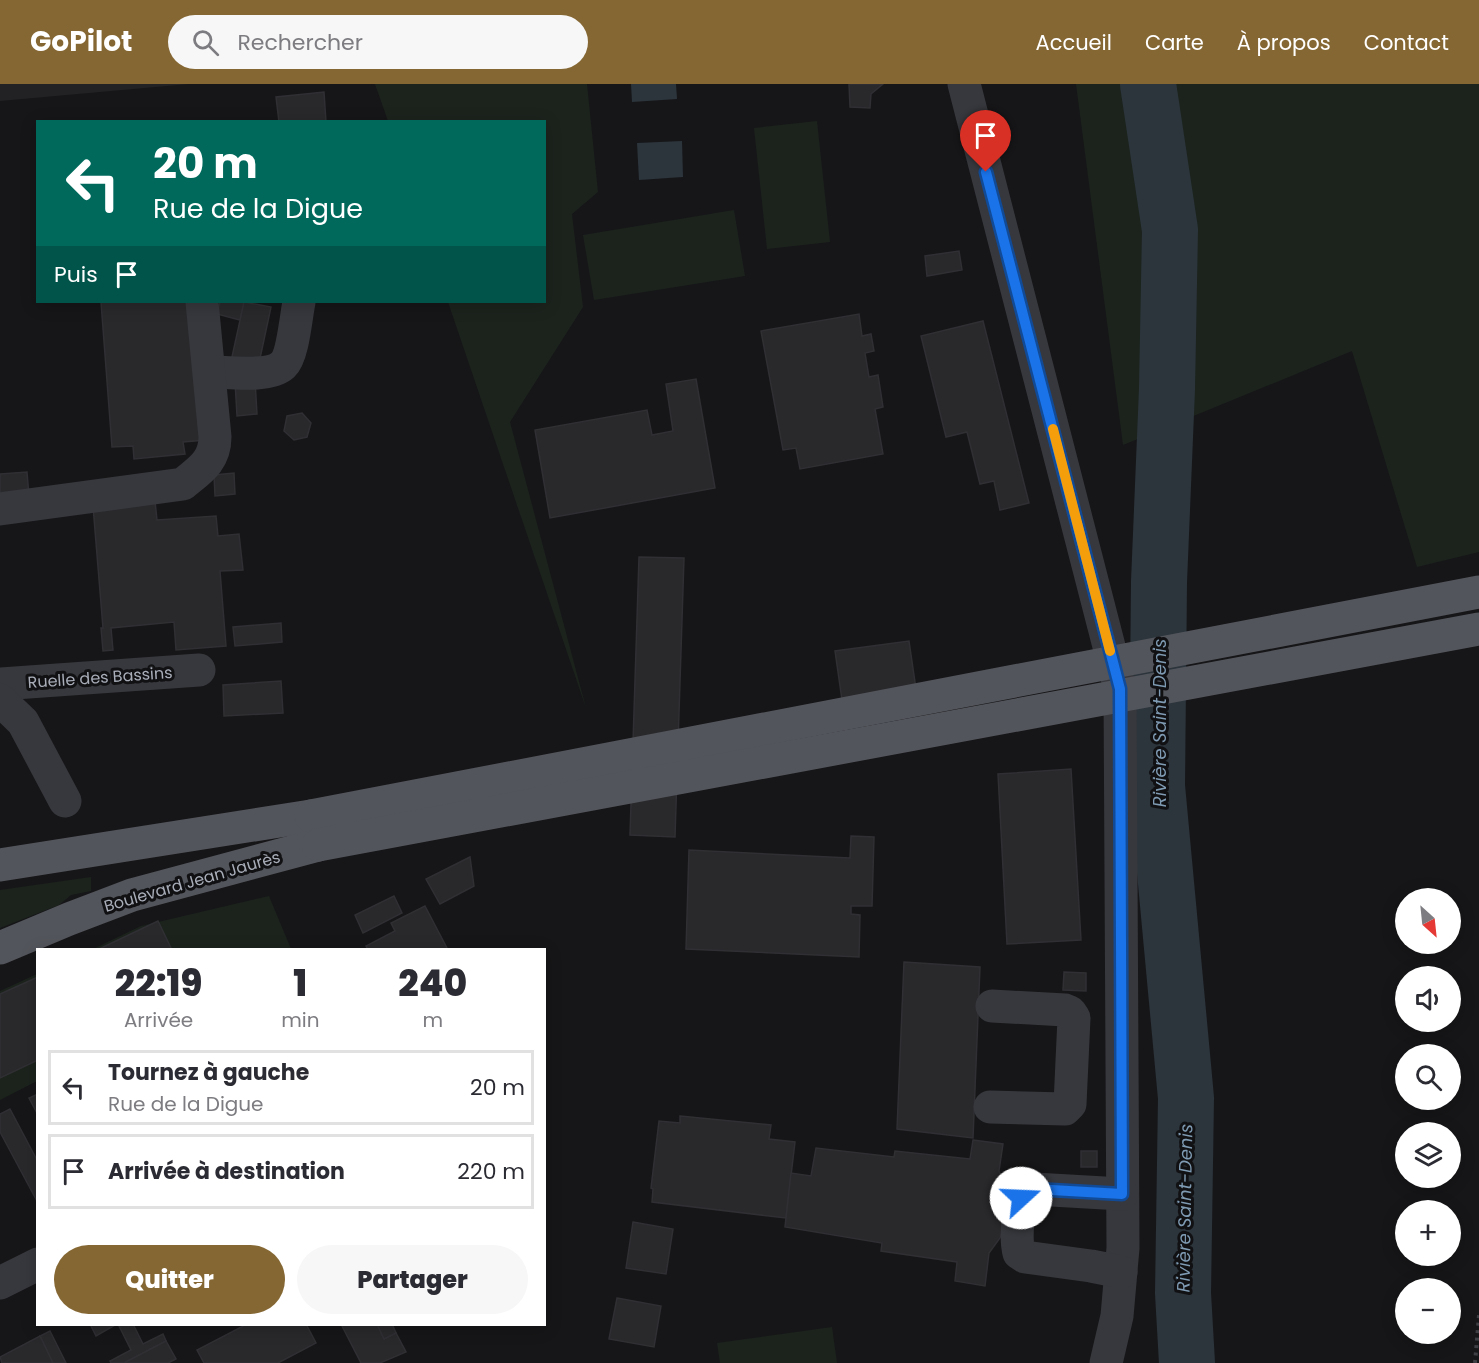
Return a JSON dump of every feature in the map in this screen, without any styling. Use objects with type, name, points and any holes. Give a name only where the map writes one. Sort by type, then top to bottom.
[{"type":"main road","points":[[315,830],[1479,592]]},
{"type":"main road","points":[[0,865],[315,830],[1479,628]]},
{"type":"main road","name":"Boulevard Jean Jaurès","points":[[0,948],[69,918],[315,830]]},
{"type":"street","points":[[964,84],[1120,689],[1123,1248],[1117,1316],[1106,1363]]},
{"type":"street","points":[[0,509],[183,484],[203,467],[215,451],[210,372],[202,303]]},
{"type":"street","points":[[210,372],[270,373],[284,365],[288,356],[299,303]]},
{"type":"street","name":"Ruelle des Bassins","points":[[0,684],[200,670]]},
{"type":"street","points":[[0,700],[23,722],[66,801]]},
{"type":"street","points":[[990,1107],[1065,1109],[1070,1104],[1074,1018],[1070,1012],[1065,1010],[992,1006]]},
{"type":"street","points":[[1072,1062],[1122,1067]]},
{"type":"street","points":[[1121,1272],[1025,1257],[1019,1253],[1017,1245],[1021,1198],[1026,1191],[1034,1189],[1122,1194]]},
{"type":"street","points":[[0,1283],[36,1265]]},
{"type":"path","points":[[1475,1363],[1479,1315]]},
{"type":"shaded area","points":[[0,84],[189,84],[0,101]]},
{"type":"shaded area","points":[[375,84],[587,84],[598,192],[572,214],[583,307],[510,422],[586,708],[448,303],[546,303],[546,120],[388,120]]},
{"type":"shaded area","points":[[631,84],[676,84],[677,99],[632,102]]},
{"type":"shaded area","points":[[1076,84],[1479,84],[1479,552],[1417,567],[1352,351],[1123,445]]},
{"type":"shaded area","points":[[817,121],[830,242],[767,249],[754,128]]},
{"type":"shaded area","points":[[682,141],[683,177],[639,180],[637,143]]},
{"type":"shaded area","points":[[734,210],[745,276],[594,300],[583,235]]},
{"type":"shaded area","points":[[91,877],[91,891],[71,895],[59,905],[0,928],[0,890]]},
{"type":"shaded area","points":[[269,896],[291,948],[95,948],[141,926]]},
{"type":"shaded area","points":[[36,974],[36,1082],[0,1100],[0,991]]},
{"type":"shaded area","points":[[832,1327],[837,1363],[720,1363],[717,1343]]},
{"type":"building","points":[[849,84],[883,84],[871,94],[870,108],[850,107]]},
{"type":"building","points":[[324,92],[326,120],[279,120],[276,97]]},
{"type":"building","points":[[959,251],[962,270],[927,276],[925,256]]},
{"type":"building","points":[[101,303],[194,303],[206,440],[183,442],[185,454],[134,459],[133,446],[112,447]]},
{"type":"building","points":[[220,303],[244,303],[240,320],[217,314]]},
{"type":"building","points":[[244,303],[271,307],[259,363],[232,357]]},
{"type":"building","points":[[859,314],[862,336],[871,334],[874,351],[865,353],[869,377],[878,375],[883,407],[875,409],[883,454],[800,469],[796,448],[783,450],[761,331]]},
{"type":"building","points":[[983,321],[1029,503],[1000,510],[994,481],[980,484],[967,432],[946,437],[921,336]]},
{"type":"building","points":[[696,379],[715,488],[550,518],[535,430],[647,410],[652,435],[673,431],[666,384]]},
{"type":"building","points":[[255,380],[257,414],[237,416],[235,381]]},
{"type":"building","points":[[302,413],[311,423],[307,437],[294,440],[284,431],[287,416]]},
{"type":"building","points":[[27,472],[29,496],[0,498],[0,474]]},
{"type":"building","points":[[234,473],[235,494],[215,496],[214,475]]},
{"type":"building","points":[[155,501],[157,520],[216,516],[218,536],[239,534],[243,570],[220,571],[226,646],[176,650],[174,622],[111,628],[113,650],[103,651],[93,506]]},
{"type":"building","points":[[639,557],[684,558],[675,837],[630,835]]},
{"type":"building","points":[[281,623],[282,642],[235,646],[233,627]]},
{"type":"building","points":[[909,641],[916,689],[842,700],[835,651]]},
{"type":"building","points":[[281,681],[283,713],[224,716],[223,685]]},
{"type":"building","points":[[1071,769],[1081,940],[1007,944],[998,774]]},
{"type":"building","points":[[851,836],[874,837],[872,906],[851,906],[851,914],[860,915],[859,957],[686,949],[689,850],[850,858]]},
{"type":"building","points":[[470,857],[474,886],[440,904],[426,879]]},
{"type":"building","points":[[394,896],[402,913],[363,933],[355,915]]},
{"type":"building","points":[[425,906],[447,948],[367,948],[366,946],[395,931],[391,923]]},
{"type":"building","points":[[158,921],[171,948],[101,948]]},
{"type":"building","points":[[904,962],[980,967],[973,1138],[897,1129]]},
{"type":"building","points":[[1064,972],[1086,973],[1086,991],[1063,990]]},
{"type":"building","points":[[36,978],[36,1061],[0,1078],[0,994]]},
{"type":"building","points":[[36,1095],[36,1111],[29,1098]]},
{"type":"building","points":[[10,1109],[36,1158],[36,1199],[0,1132],[0,1114]]},
{"type":"building","points":[[680,1116],[771,1125],[769,1139],[795,1142],[786,1218],[652,1202],[653,1189],[651,1188],[659,1121],[680,1123]]},
{"type":"building","points":[[973,1140],[1003,1144],[999,1171],[1007,1195],[1003,1229],[1000,1238],[989,1253],[985,1286],[955,1281],[957,1262],[881,1251],[882,1243],[785,1227],[791,1173],[811,1176],[816,1148],[894,1157],[895,1151],[970,1159]]},
{"type":"building","points":[[1081,1151],[1097,1151],[1097,1167],[1081,1167]]},
{"type":"building","points":[[633,1222],[673,1229],[666,1274],[626,1268]]},
{"type":"building","points":[[617,1298],[661,1306],[654,1347],[609,1339]]},
{"type":"building","points":[[91,1326],[114,1326],[96,1336]]},
{"type":"building","points":[[119,1326],[134,1326],[143,1344],[163,1334],[166,1341],[124,1363],[111,1363],[110,1361],[131,1350]]},
{"type":"building","points":[[243,1326],[307,1326],[316,1343],[278,1363],[204,1363],[197,1350]]},
{"type":"building","points":[[342,1326],[378,1326],[384,1339],[396,1333],[406,1352],[380,1363],[361,1363]]},
{"type":"building","points":[[378,1326],[393,1326],[396,1333],[384,1339]]},
{"type":"building","points":[[50,1331],[66,1363],[53,1363],[40,1336]]},
{"type":"building","points":[[40,1336],[53,1363],[2,1363],[0,1357]]},
{"type":"building","points":[[166,1341],[176,1359],[168,1363],[124,1363]]},
{"type":"waterway","name":"Rivière Saint-Denis","points":[[1148,84],[1170,230],[1167,389],[1159,582],[1157,786],[1186,1098],[1183,1293],[1187,1363]]},
{"type":"slow traffic","points":[[1053,429],[1110,651]]},
{"type":"route","points":[[986,172],[1120,689],[1122,1194],[1034,1189],[1026,1191],[1021,1198]]}]
